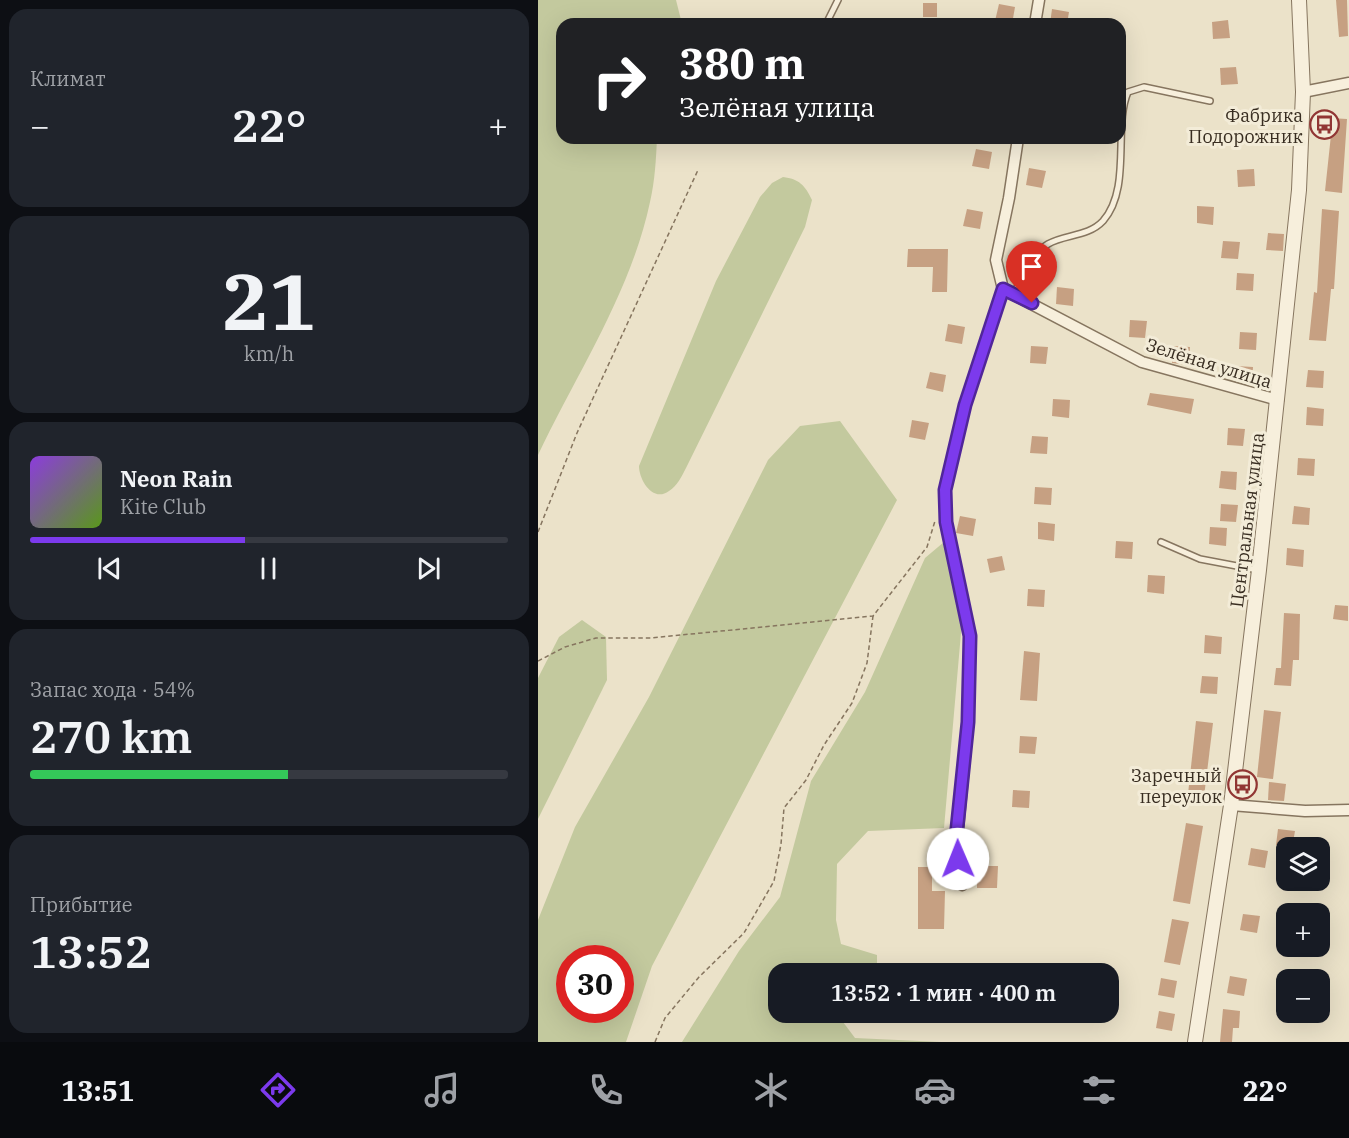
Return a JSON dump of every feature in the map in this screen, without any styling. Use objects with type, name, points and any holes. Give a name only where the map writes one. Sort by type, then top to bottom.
[{"type":"street","points":[[1036,18],[1039,0]]},
{"type":"street","name":"Центральная улица","points":[[1195,1042],[1231,805],[1278,400],[1299,190],[1303,92],[1299,0]]},
{"type":"street","points":[[1303,92],[1348,83]]},
{"type":"street","points":[[962,885],[956,838],[968,722],[970,636],[946,522],[945,490],[965,405],[1008,291],[996,260],[1017,144]]},
{"type":"street","name":"Зелёная улица","points":[[1008,291],[1142,362],[1278,400]]},
{"type":"street","points":[[1231,805],[1305,811],[1348,810]]},
{"type":"lane","points":[[829,18],[838,0]]},
{"type":"lane","points":[[1126,96],[1128,92],[1144,87],[1210,101]]},
{"type":"lane","points":[[1008,291],[1037,255],[1049,244],[1078,236],[1102,222],[1114,201],[1123,144]]},
{"type":"lane","points":[[1161,542],[1200,559],[1259,570]]},
{"type":"path","points":[[538,532],[577,433],[698,170]]},
{"type":"path","points":[[655,1042],[665,1018],[699,977],[744,933],[774,882],[781,844],[784,808],[806,780],[824,745],[852,703],[866,663],[872,616],[927,547],[936,518]]},
{"type":"path","points":[[538,661],[565,646],[596,638],[651,638],[872,616]]},
{"type":"green space","points":[[538,0],[676,0],[680,18],[556,18],[556,144],[657,144],[650,202],[630,268],[602,331],[538,455]]},
{"type":"green space","points":[[783,177],[801,184],[812,200],[805,227],[683,474],[672,489],[663,494],[652,492],[641,478],[639,466],[716,281],[760,197],[772,183]]},
{"type":"green space","points":[[840,421],[897,500],[652,966],[634,1019],[634,945],[556,945],[556,1023],[632,1023],[626,1042],[538,1042],[538,920],[575,827],[649,697],[768,460],[800,426]]},
{"type":"green space","points":[[944,542],[963,610],[944,828],[868,831],[837,864],[836,920],[841,944],[877,955],[877,963],[768,963],[768,1023],[844,1023],[855,1038],[941,1042],[682,1042],[739,951],[780,897],[811,781],[865,692],[925,558]]},
{"type":"green space","points":[[582,620],[606,637],[607,680],[538,819],[538,678],[559,637]]},
{"type":"building","points":[[1336,0],[1347,0],[1348,36],[1339,37]]},
{"type":"building","points":[[923,3],[937,3],[937,17],[923,17]]},
{"type":"building","points":[[999,4],[1015,7],[1013,18],[996,18]]},
{"type":"building","points":[[1052,9],[1069,12],[1068,18],[1051,18]]},
{"type":"building","points":[[1228,20],[1230,38],[1213,39],[1212,22]]},
{"type":"building","points":[[1236,67],[1238,84],[1221,85],[1220,68]]},
{"type":"building","points":[[1330,118],[1347,119],[1342,193],[1325,191],[1331,135],[1329,135]]},
{"type":"building","points":[[976,149],[992,152],[989,169],[972,166]]},
{"type":"building","points":[[1029,168],[1046,171],[1042,188],[1026,185]]},
{"type":"building","points":[[1254,169],[1255,186],[1238,187],[1237,170]]},
{"type":"building","points":[[1197,206],[1214,207],[1213,225],[1197,223]]},
{"type":"building","points":[[967,209],[983,212],[980,229],[963,226]]},
{"type":"building","points":[[1322,209],[1339,211],[1334,289],[1331,289],[1326,341],[1309,340],[1314,292],[1317,293]]},
{"type":"building","points":[[1268,233],[1284,234],[1283,251],[1266,250]]},
{"type":"building","points":[[1223,241],[1240,242],[1238,259],[1221,258]]},
{"type":"building","points":[[908,249],[948,249],[947,292],[932,292],[933,267],[907,267]]},
{"type":"building","points":[[1237,273],[1254,274],[1253,291],[1236,290]]},
{"type":"building","points":[[1057,287],[1074,289],[1073,306],[1056,304]]},
{"type":"building","points":[[1130,320],[1147,321],[1145,338],[1129,337]]},
{"type":"building","points":[[948,324],[965,327],[962,344],[945,341]]},
{"type":"building","points":[[1240,332],[1257,333],[1256,350],[1239,349]]},
{"type":"building","points":[[1031,346],[1048,347],[1046,364],[1030,363]]},
{"type":"building","points":[[1173,346],[1190,347],[1189,365],[1172,363]]},
{"type":"building","points":[[1236,366],[1253,367],[1252,384],[1235,380]]},
{"type":"building","points":[[1308,370],[1324,371],[1323,388],[1306,387]]},
{"type":"building","points":[[930,372],[946,375],[943,392],[926,388]]},
{"type":"building","points":[[1150,393],[1194,399],[1191,414],[1147,405]]},
{"type":"building","points":[[1053,399],[1070,400],[1069,418],[1052,416]]},
{"type":"building","points":[[1307,407],[1324,409],[1323,426],[1306,425]]},
{"type":"building","points":[[912,420],[929,423],[925,440],[909,437]]},
{"type":"building","points":[[1228,428],[1245,429],[1243,446],[1227,445]]},
{"type":"building","points":[[1032,436],[1048,437],[1047,454],[1030,453]]},
{"type":"building","points":[[1298,458],[1315,459],[1314,476],[1297,475]]},
{"type":"building","points":[[1221,471],[1237,472],[1236,490],[1219,488]]},
{"type":"building","points":[[1035,487],[1052,488],[1051,505],[1034,504]]},
{"type":"building","points":[[1221,504],[1238,505],[1236,522],[1220,521]]},
{"type":"building","points":[[1294,506],[1310,508],[1309,525],[1292,524]]},
{"type":"building","points":[[960,516],[976,519],[973,536],[956,533]]},
{"type":"building","points":[[1038,522],[1055,524],[1054,541],[1038,539]]},
{"type":"building","points":[[1210,527],[1227,528],[1226,546],[1209,544]]},
{"type":"building","points":[[1116,541],[1133,542],[1132,559],[1115,558]]},
{"type":"building","points":[[1287,548],[1304,550],[1303,567],[1286,565]]},
{"type":"building","points":[[1002,556],[1005,570],[990,573],[987,559]]},
{"type":"building","points":[[1148,575],[1165,576],[1164,594],[1147,592]]},
{"type":"building","points":[[1028,589],[1045,590],[1044,607],[1027,606]]},
{"type":"building","points":[[1335,605],[1348,606],[1348,621],[1333,619]]},
{"type":"building","points":[[1284,613],[1300,614],[1299,660],[1293,660],[1291,686],[1274,685],[1276,668],[1281,668]]},
{"type":"building","points":[[1205,635],[1222,637],[1221,654],[1204,653]]},
{"type":"building","points":[[1024,651],[1040,653],[1037,701],[1020,700]]},
{"type":"building","points":[[1202,676],[1218,677],[1217,694],[1200,693]]},
{"type":"building","points":[[1264,710],[1281,712],[1273,779],[1257,777]]},
{"type":"building","points":[[1196,721],[1213,723],[1204,797],[1188,794]]},
{"type":"building","points":[[1020,736],[1037,737],[1035,754],[1019,753]]},
{"type":"building","points":[[1269,782],[1286,784],[1284,801],[1268,800]]},
{"type":"building","points":[[1013,790],[1030,791],[1029,808],[1012,807]]},
{"type":"building","points":[[1186,823],[1203,826],[1190,904],[1173,901]]},
{"type":"building","points":[[1278,829],[1295,831],[1294,837],[1277,837]]},
{"type":"building","points":[[1251,848],[1268,851],[1265,868],[1248,865]]},
{"type":"building","points":[[977,866],[998,866],[997,888],[977,888]]},
{"type":"building","points":[[918,867],[932,867],[932,891],[945,891],[944,929],[918,929]]},
{"type":"building","points":[[1243,914],[1260,916],[1257,933],[1240,930]]},
{"type":"building","points":[[1172,919],[1189,922],[1180,965],[1164,962]]},
{"type":"building","points":[[1230,976],[1247,979],[1244,996],[1227,993]]},
{"type":"building","points":[[1161,978],[1177,981],[1174,998],[1158,995]]},
{"type":"building","points":[[1223,1009],[1240,1011],[1239,1028],[1233,1028],[1232,1042],[1220,1042]]},
{"type":"building","points":[[1159,1011],[1175,1014],[1172,1031],[1156,1028]]},
{"type":"place","name":"Фабрика Подорожник","points":[[1324,125]]},
{"type":"place","name":"Заречный переулок","points":[[1243,785]]},
{"type":"route","points":[[958,859],[956,838],[968,722],[970,636],[946,522],[945,490],[965,405],[1003,289],[1032,303]]}]
